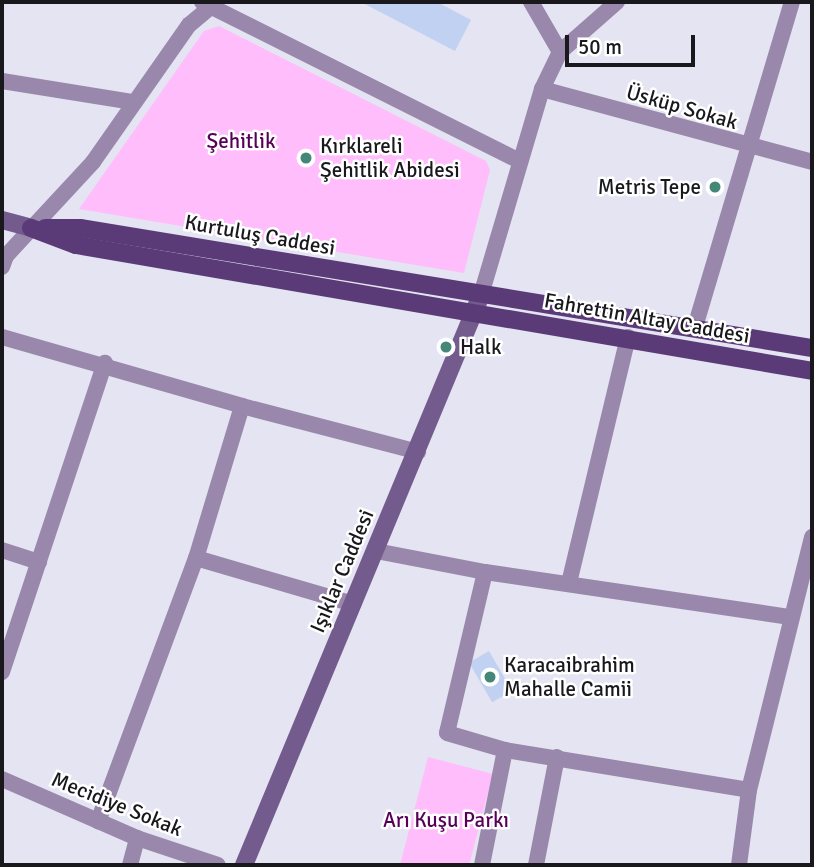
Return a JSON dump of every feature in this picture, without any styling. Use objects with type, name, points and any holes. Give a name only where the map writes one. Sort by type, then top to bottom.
[{"type":"main road","name":"Kurtuluş Caddesi","points":[[31,228],[80,228],[481,295]]},
{"type":"main road","name":"Kurtuluş Caddesi","points":[[31,228],[76,245],[474,312]]},
{"type":"main road","name":"Fahrettin Altay Caddesi","points":[[481,295],[695,327],[812,348]]},
{"type":"main road","name":"Fahrettin Altay Caddesi","points":[[474,312],[812,371]]},
{"type":"street","points":[[531,2],[560,52]]},
{"type":"street","points":[[481,295],[542,89],[560,52],[617,2]]},
{"type":"street","points":[[695,327],[752,149],[792,2]]},
{"type":"street","points":[[2,267],[31,228],[93,162],[189,25],[209,4],[519,161]]},
{"type":"street","points":[[2,81],[133,102]]},
{"type":"street","name":"Üsküp Sokak","points":[[542,89],[752,149],[812,162]]},
{"type":"street","name":"Kurtuluş Caddesi","points":[[2,220],[31,228]]},
{"type":"street","name":"Işıklar Caddesi","points":[[244,865],[292,741],[418,452],[481,295]]},
{"type":"street","points":[[2,337],[105,363],[242,406],[418,452]]},
{"type":"street","points":[[569,583],[628,337]]},
{"type":"street","points":[[2,671],[105,363]]},
{"type":"street","points":[[98,821],[196,558],[242,406]]},
{"type":"street","points":[[739,865],[749,790],[789,617],[812,537]]},
{"type":"street","points":[[2,550],[38,562]]},
{"type":"street","points":[[376,551],[485,572],[789,617]]},
{"type":"street","points":[[196,558],[353,604]]},
{"type":"street","points":[[485,572],[447,733],[505,750],[749,790]]},
{"type":"street","points":[[482,865],[505,750]]},
{"type":"street","points":[[536,865],[557,757]]},
{"type":"street","name":"Mecidiye Sokak","points":[[2,779],[137,838],[218,865]]},
{"type":"street","points":[[130,865],[137,838]]},
{"type":"green space","name":"Şehitlik","points":[[219,26],[486,161],[490,170],[464,273],[79,209],[204,31]]},
{"type":"green space","name":"Arı Kuşu Parkı","points":[[428,757],[493,774],[469,865],[400,865]]},
{"type":"building","points":[[361,2],[437,2],[471,20],[455,51]]},
{"type":"building","name":"Karacaibrahim Mahalle Camii","points":[[489,651],[512,691],[492,702],[469,662]]},
{"type":"place","name":"Kırklareli Şehitlik Abidesi","points":[[306,158]]},
{"type":"place","name":"Metris Tepe","points":[[715,187]]},
{"type":"place","name":"Halk","points":[[446,347]]},
{"type":"place","name":"Karacaibrahim Mahalle Camii","points":[[490,677]]}]
